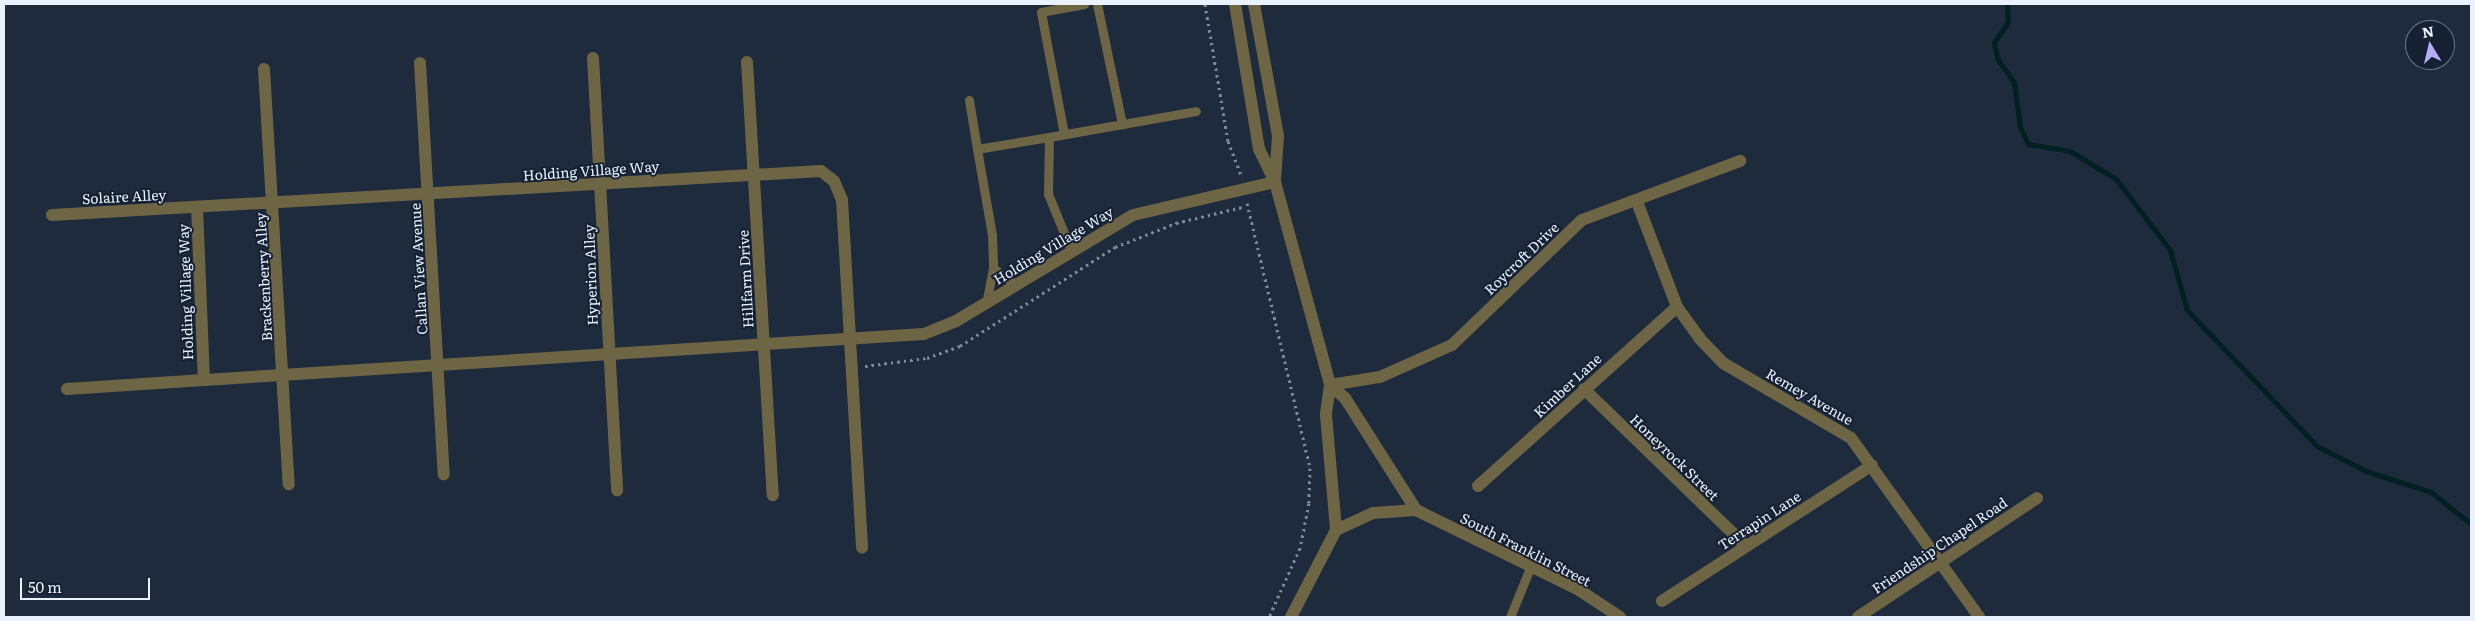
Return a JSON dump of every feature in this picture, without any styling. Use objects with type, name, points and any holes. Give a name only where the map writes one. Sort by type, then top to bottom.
[{"type":"street","points":[[1235,4],[1259,148],[1275,182],[1330,385],[1326,415],[1336,530],[1291,617]]},
{"type":"street","points":[[1254,4],[1278,136],[1275,182]]},
{"type":"street","name":"Hyperion Alley","points":[[592,58],[601,185],[608,356],[617,490]]},
{"type":"street","name":"Hillfarm Drive","points":[[747,62],[773,495]]},
{"type":"street","name":"Callan View Avenue","points":[[420,63],[444,474]]},
{"type":"street","name":"Brackenberry Alley","points":[[264,69],[274,203],[289,484]]},
{"type":"street","name":"Roycroft Drive","points":[[1330,385],[1380,377],[1452,345],[1582,220],[1637,202],[1740,161]]},
{"type":"street","name":"Holding Village Way","points":[[862,547],[852,342],[842,200],[834,181],[821,171],[197,207],[204,380],[764,348],[852,342],[924,334],[986,303],[1070,250],[1133,215],[1275,182]]},
{"type":"street","name":"Remey Avenue","points":[[1637,202],[1677,307],[1723,363],[1851,438],[1943,561],[1979,617]]},
{"type":"street","name":"Solaire Alley","points":[[52,215],[197,207]]},
{"type":"street","name":"Kimber Lane","points":[[1478,486],[1677,307]]},
{"type":"street","points":[[67,389],[204,380]]},
{"type":"street","points":[[1330,385],[1345,398],[1416,510],[1373,513],[1336,530]]},
{"type":"street","name":"Honeyrock Street","points":[[1584,389],[1746,546]]},
{"type":"street","name":"Terrapin Lane","points":[[1662,601],[1872,465]]},
{"type":"street","name":"Friendship Chapel Road","points":[[1858,617],[2037,498]]},
{"type":"street","name":"South Franklin Street","points":[[1416,510],[1530,568],[1578,590],[1620,617]]},
{"type":"lane","points":[[1064,134],[1041,12],[1084,4]]},
{"type":"lane","points":[[1097,4],[1122,124]]},
{"type":"lane","points":[[969,100],[994,268],[986,303]]},
{"type":"lane","points":[[977,149],[1196,111]]},
{"type":"lane","points":[[1049,137],[1048,194],[1070,250]]},
{"type":"lane","points":[[994,268],[1016,285]]},
{"type":"lane","points":[[1510,617],[1530,568]]},
{"type":"path","points":[[1205,4],[1226,132],[1238,164]]},
{"type":"path","points":[[866,366],[927,358],[960,346],[1115,247],[1176,222],[1248,205],[1310,468],[1309,503],[1300,548],[1269,617]]},
{"type":"waterway","points":[[2007,4],[2008,22],[1994,43],[1998,60],[2014,82],[2020,127],[2028,144],[2070,151],[2116,179],[2170,250],[2187,310],[2317,446],[2366,471],[2431,492],[2471,524]]}]
